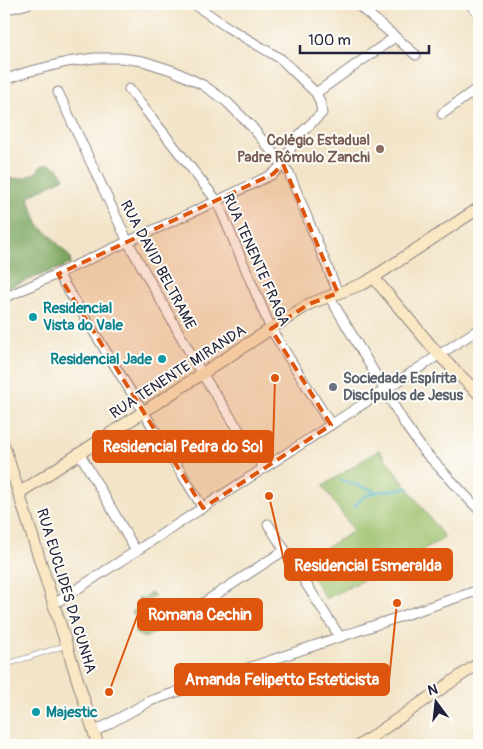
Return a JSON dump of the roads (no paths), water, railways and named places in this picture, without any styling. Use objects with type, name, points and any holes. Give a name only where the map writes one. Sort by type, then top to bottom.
[{"type":"street","points":[[4,10],[28,4]]},
{"type":"street","points":[[4,298],[273,174],[283,164],[296,138],[322,113],[316,92],[281,59],[227,27],[194,4]]},
{"type":"street","points":[[357,4],[416,55]]},
{"type":"street","points":[[470,4],[476,12]]},
{"type":"street","points":[[316,92],[395,37]]},
{"type":"street","points":[[4,80],[67,62],[95,58],[121,58],[143,61],[174,71],[203,85],[227,102],[252,127],[283,164],[292,179],[333,295],[406,426],[423,450],[479,510]]},
{"type":"street","points":[[442,114],[479,88]]},
{"type":"street","name":"RUA TENENTE FRAGA","points":[[129,89],[217,201],[271,329],[331,425]]},
{"type":"street","name":"RUA DAVID BELTRAME","points":[[58,92],[128,242],[202,374],[264,468]]},
{"type":"street","name":"RUA TENENTE MIRANDA","points":[[19,493],[309,304],[360,286],[479,208]]},
{"type":"street","points":[[58,274],[203,508]]},
{"type":"street","points":[[374,278],[439,355],[479,394]]},
{"type":"street","points":[[54,604],[479,329]]},
{"type":"street","name":"RUA EUCLIDES DA CUNHA","points":[[4,446],[8,472],[19,493],[98,745]]},
{"type":"street","points":[[80,454],[136,551]]},
{"type":"street","points":[[268,524],[340,637]]},
{"type":"street","points":[[186,614],[285,550]]},
{"type":"street","points":[[94,732],[150,701],[251,671],[340,637],[479,590]]},
{"type":"street","points":[[360,745],[476,670]]},
{"type":"lane","points":[[4,665],[67,645]]},
{"type":"waterway","points":[[341,480],[378,492],[409,488]]},
{"type":"waterway","points":[[354,506],[365,496],[378,492]]},
{"type":"place","name":"Colégio Estadual Padre Rômulo Zanchi","points":[[380,149]]},
{"type":"place","name":"Residencial Vista do Vale","points":[[33,317]]},
{"type":"place","name":"Residencial Jade","points":[[162,359]]},
{"type":"place","name":"Residencial Pedra do Sol","points":[[275,378]]},
{"type":"place","name":"Sociedade Espírita Discípulos de Jesus","points":[[333,387]]},
{"type":"place","name":"Residencial Esmeralda","points":[[269,496]]},
{"type":"place","name":"Amanda Felipetto Esteticista","points":[[397,603]]},
{"type":"place","name":"Romana Cechin","points":[[109,692]]},
{"type":"place","name":"Majestic","points":[[36,712]]}]
